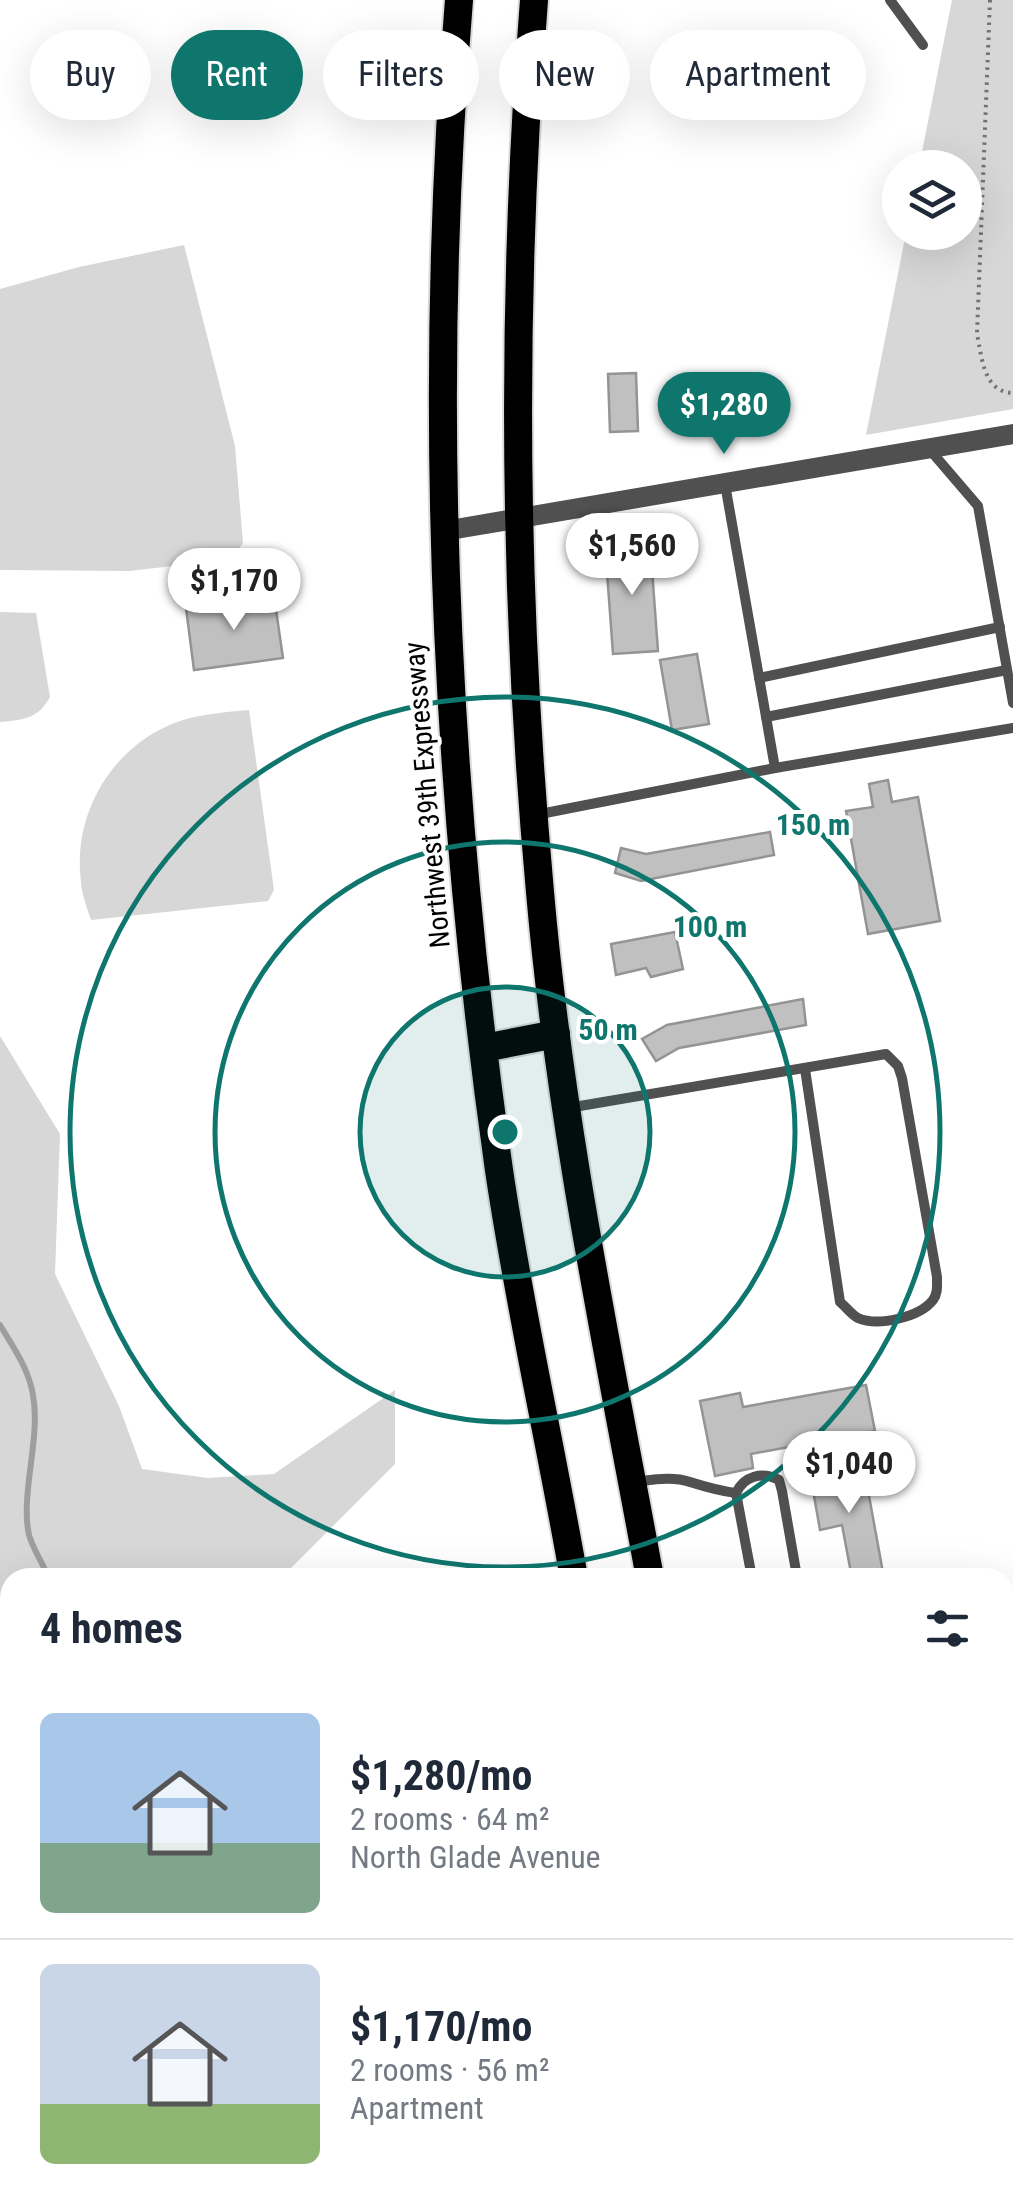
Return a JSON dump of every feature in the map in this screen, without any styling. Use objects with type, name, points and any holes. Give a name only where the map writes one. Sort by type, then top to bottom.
[{"type":"highway","name":"Northwest 39th Expressway","points":[[458,0],[448,184],[444,531],[456,776],[484,1048],[520,1295],[572,1568]]},
{"type":"highway","points":[[534,0],[521,202],[520,519],[534,815],[567,1108],[648,1568]]},
{"type":"highway","points":[[484,1048],[556,1034]]},
{"type":"street","points":[[444,531],[1013,434]]},
{"type":"lane","points":[[890,0],[923,45]]},
{"type":"lane","points":[[928,448],[978,506],[1013,702]]},
{"type":"lane","points":[[725,483],[774,768]]},
{"type":"lane","points":[[759,678],[1000,628]]},
{"type":"lane","points":[[766,717],[1007,670]]},
{"type":"lane","points":[[534,815],[774,768],[1013,728]]},
{"type":"lane","points":[[567,1108],[886,1054],[898,1066],[938,1277],[937,1295],[930,1304],[902,1318],[856,1317],[840,1302],[804,1069]]},
{"type":"lane","points":[[750,1568],[736,1493],[748,1478],[769,1475],[779,1480],[795,1568]]},
{"type":"lane","points":[[632,1482],[666,1479],[736,1493]]},
{"type":"path","points":[[990,0],[978,334],[989,380],[1000,391],[1013,393]]},
{"type":"shaded area","points":[[952,0],[1013,0],[1013,409],[866,435],[903,250],[982,250],[982,150],[922,150]]},
{"type":"shaded area","points":[[184,245],[235,446],[243,543],[232,559],[130,571],[0,570],[0,289],[79,267]]},
{"type":"shaded area","points":[[0,612],[36,613],[50,697],[29,717],[0,722]]},
{"type":"shaded area","points":[[249,710],[274,890],[268,901],[91,920],[81,882],[83,831],[102,784],[117,764],[135,746],[180,721]]},
{"type":"shaded area","points":[[0,1036],[60,1134],[55,1274],[119,1406],[142,1469],[208,1478],[274,1474],[395,1390],[395,1464],[291,1568],[0,1568]]},
{"type":"building","points":[[636,373],[638,431],[610,432],[608,374]]},
{"type":"building","points":[[650,542],[658,651],[613,654],[605,545]]},
{"type":"building","points":[[274,596],[283,658],[194,670],[186,608]]},
{"type":"building","points":[[697,654],[709,724],[672,730],[660,660]]},
{"type":"building","points":[[888,780],[892,802],[918,797],[940,921],[868,934],[846,811],[873,807],[869,784]]},
{"type":"building","points":[[770,832],[774,855],[641,881],[615,873],[621,848],[646,854]]},
{"type":"building","points":[[675,932],[683,969],[651,977],[646,968],[616,975],[611,944]]},
{"type":"building","points":[[803,999],[806,1025],[679,1048],[656,1061],[642,1039],[667,1025]]},
{"type":"building","points":[[866,1385],[875,1431],[751,1454],[753,1468],[715,1476],[700,1401],[740,1393],[743,1407]]},
{"type":"building","points":[[863,1463],[882,1568],[850,1568],[842,1525],[820,1530],[810,1473]]},
{"type":"waterway","points":[[0,1325],[24,1367],[33,1395],[27,1519],[29,1535],[44,1568]]}]
